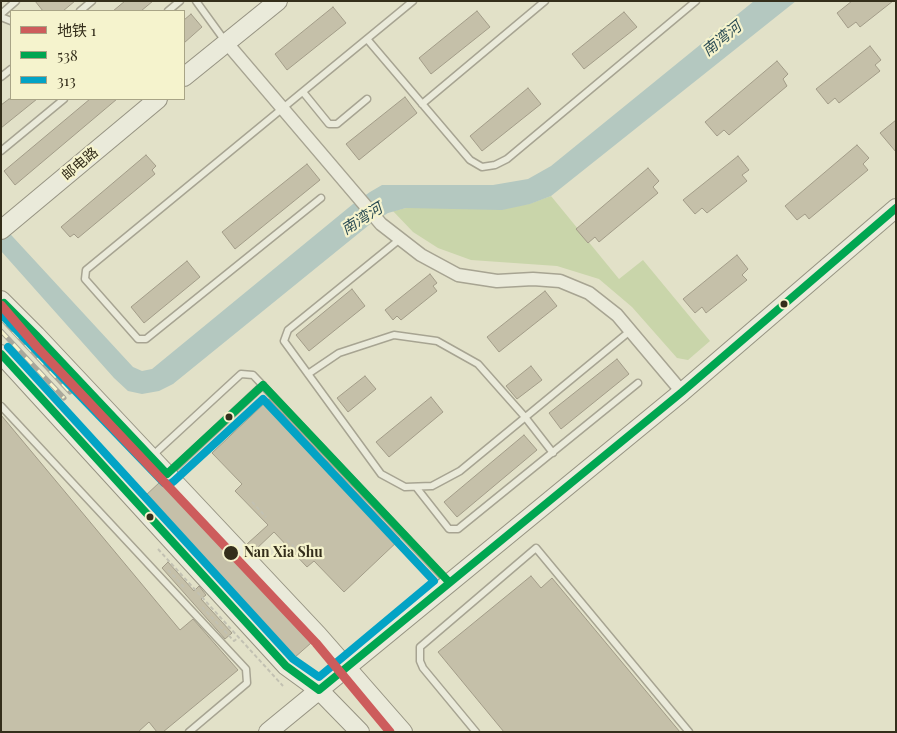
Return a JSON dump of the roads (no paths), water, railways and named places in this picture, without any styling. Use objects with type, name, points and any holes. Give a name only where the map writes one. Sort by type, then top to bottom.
[{"type":"street","points":[[185,77],[278,1]]},
{"type":"street","points":[[226,42],[381,224],[400,239],[421,255],[458,275],[497,281],[533,279],[560,281],[589,293],[617,315],[682,392]]},
{"type":"street","name":"邮电路","points":[[8,224],[157,100]]},
{"type":"street","points":[[268,732],[682,392],[896,208]]},
{"type":"street","points":[[2,303],[151,457],[318,635],[403,732]]},
{"type":"street","points":[[1,354],[286,666],[319,690],[360,732]]},
{"type":"lane","points":[[1,15],[16,1]]},
{"type":"lane","points":[[81,10],[92,1]]},
{"type":"lane","points":[[169,10],[180,1]]},
{"type":"lane","points":[[196,1],[226,42]]},
{"type":"lane","points":[[321,198],[146,339],[138,339],[85,278],[86,270],[413,1]]},
{"type":"lane","points":[[422,104],[545,1]]},
{"type":"lane","points":[[367,40],[470,160],[482,167],[495,165],[507,159],[696,1]]},
{"type":"lane","points":[[303,92],[329,124],[337,124],[367,99]]},
{"type":"lane","points":[[1,151],[63,100]]},
{"type":"lane","points":[[400,239],[288,330],[284,341],[381,474],[405,487],[432,486],[460,470],[630,331]]},
{"type":"lane","points":[[308,374],[339,352],[394,335],[437,341],[478,364],[525,417],[553,453]]},
{"type":"lane","points":[[151,457],[241,374],[253,375],[449,582]]},
{"type":"lane","points":[[416,487],[449,529],[458,530],[638,383]]},
{"type":"lane","points":[[167,474],[263,385]]},
{"type":"lane","points":[[1,406],[246,669],[247,683],[189,732]]},
{"type":"lane","points":[[476,732],[423,668],[420,661],[420,647],[536,548],[689,732]]},
{"type":"water","name":"南湾河","points":[[754,1],[796,1],[551,196],[530,204],[502,210],[406,208],[388,213],[369,225],[173,384],[159,391],[142,394],[128,391],[114,378],[1,251],[1,224],[133,367],[142,371],[152,369],[370,192],[382,185],[493,185],[528,179],[551,166]]},
{"type":"railway","points":[[1,318],[70,392]]},
{"type":"railway","points":[[1,331],[64,398]]},
{"type":"metro line","name":"1","points":[[1,305],[37,347],[316,643],[390,732]]},
{"type":"place","name":"Nan Xia Shu","points":[[231,553]]}]
